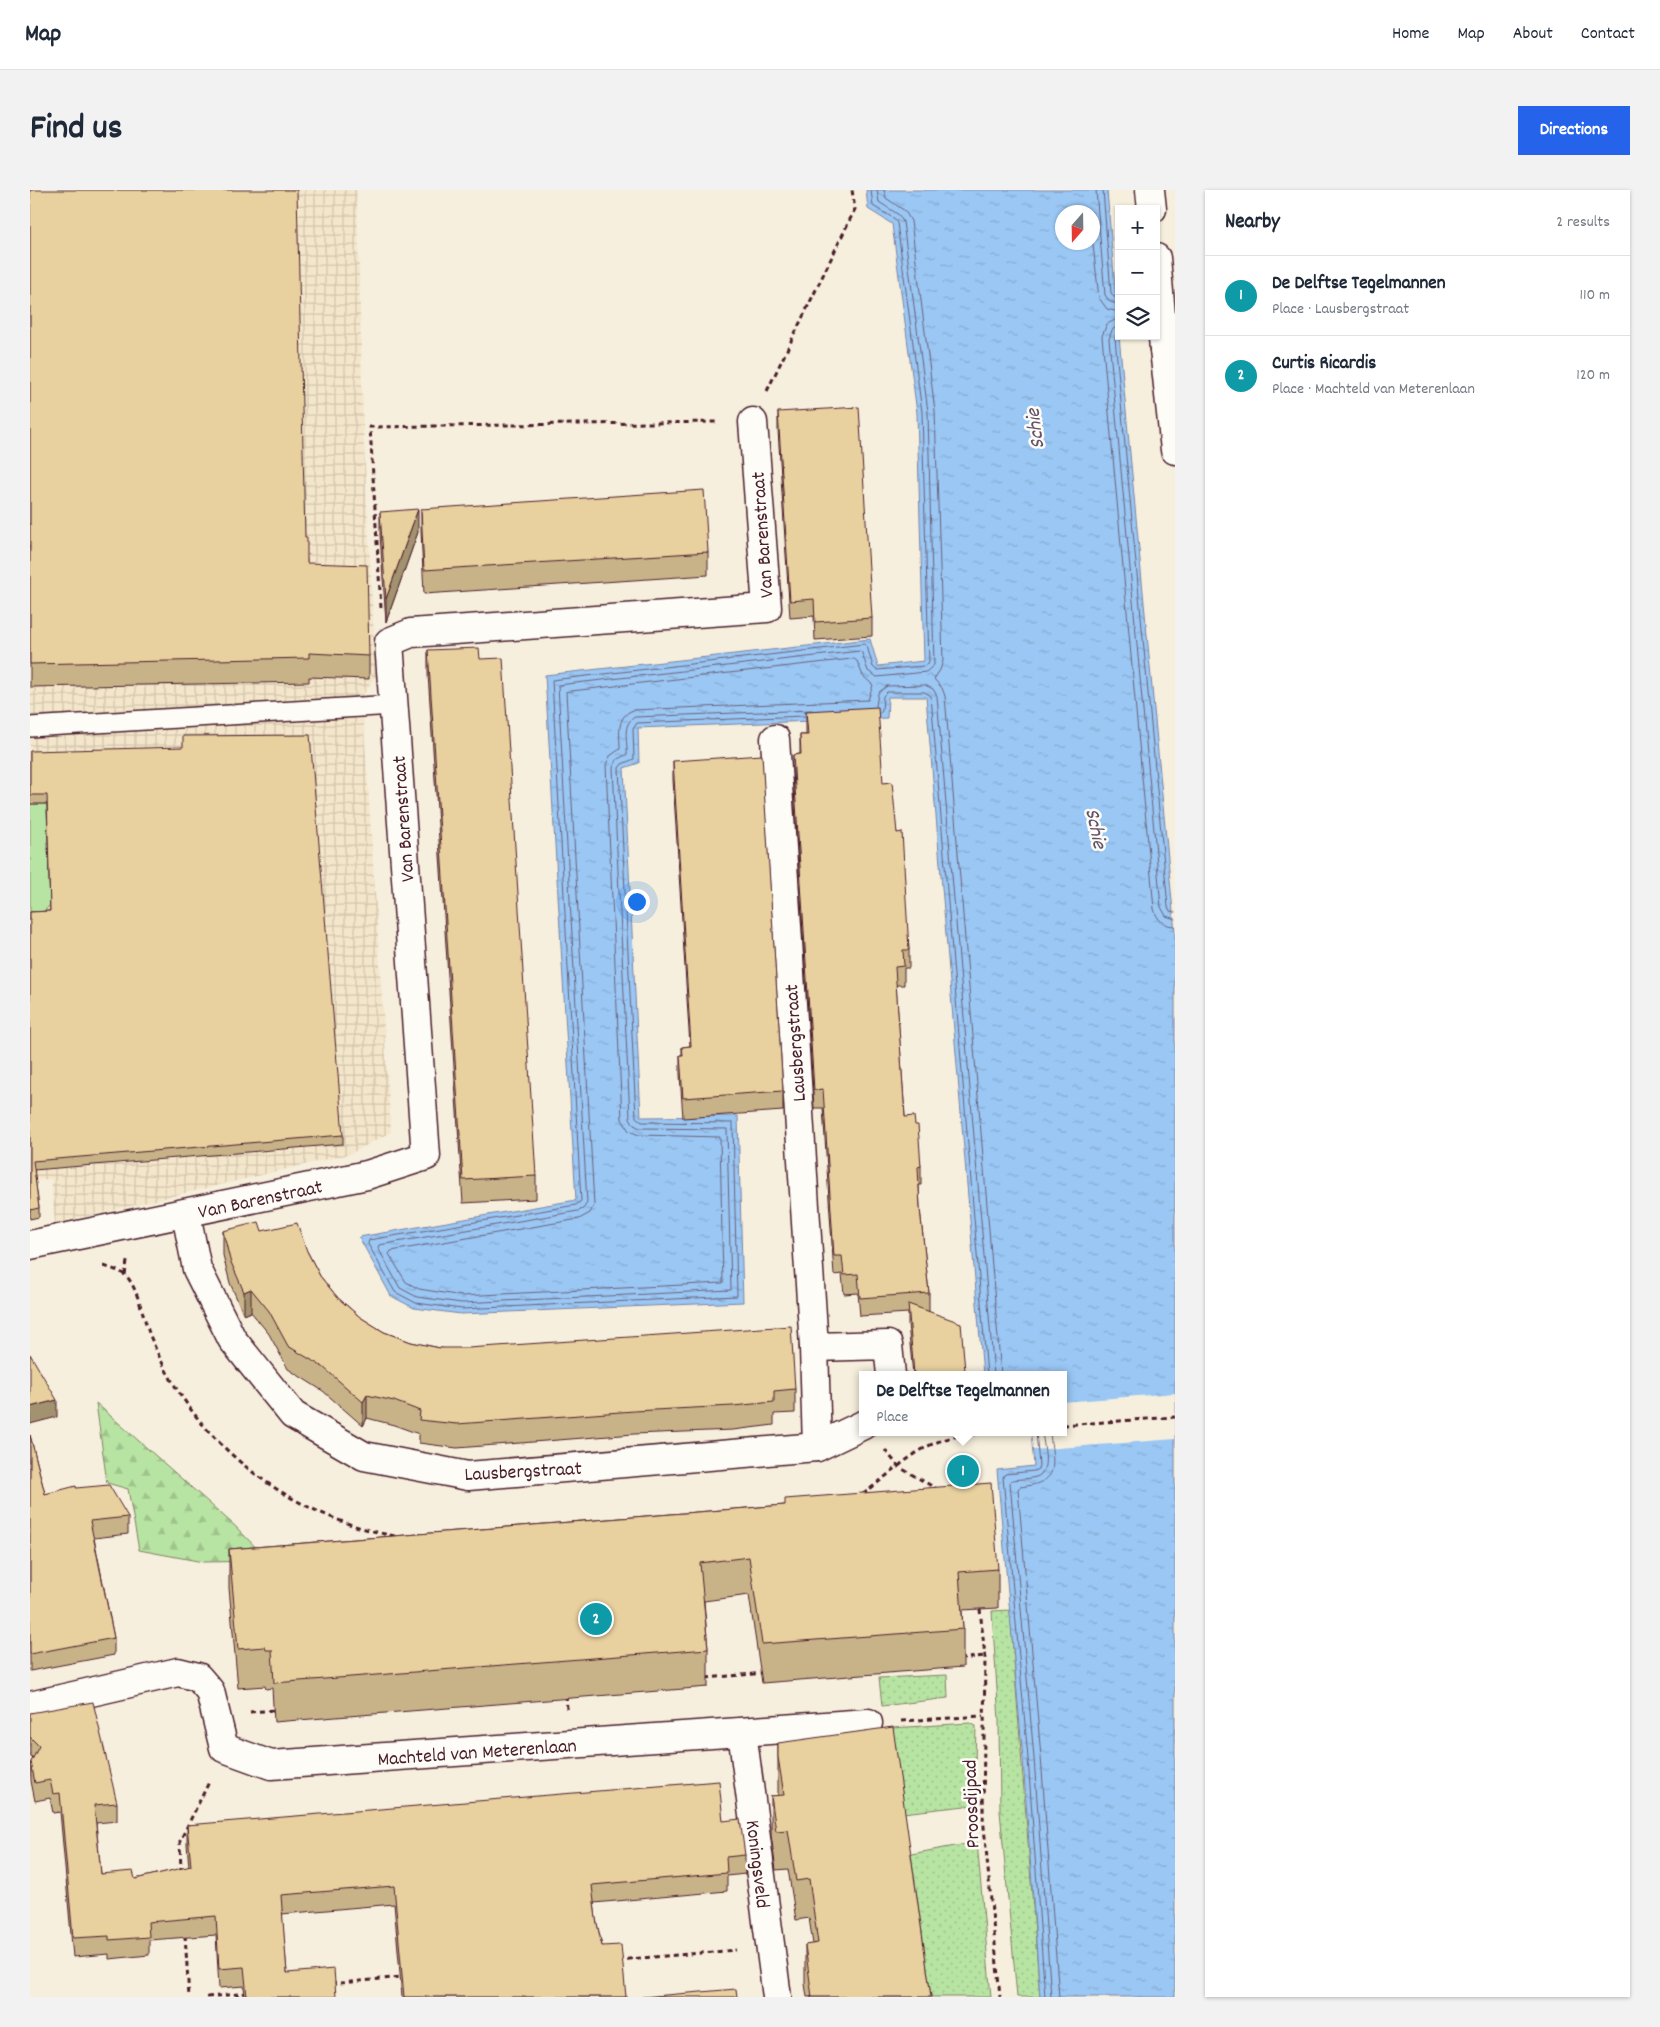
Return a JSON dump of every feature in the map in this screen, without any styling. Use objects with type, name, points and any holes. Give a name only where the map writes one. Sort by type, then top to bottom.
[{"type":"street","points":[[1150,190],[1152,205]]},
{"type":"street","points":[[1160,284],[1170,349],[1175,450]]},
{"type":"street","name":"Van Barenstraat","points":[[30,1245],[367,1175],[426,1156],[389,642],[411,633],[767,608],[753,422]]},
{"type":"street","name":"Lausbergstraat","points":[[775,739],[814,1346],[817,1447]]},
{"type":"street","name":"Lausbergstraat","points":[[186,1214],[197,1269],[232,1339],[293,1415],[364,1456],[468,1476],[817,1447],[859,1427]]},
{"type":"street","points":[[814,1346],[888,1345],[891,1371]]},
{"type":"street","points":[[30,1706],[178,1672],[198,1677],[210,1690],[224,1748]]},
{"type":"street","name":"Machteld van Meterenlaan","points":[[224,1748],[271,1765],[868,1723]]},
{"type":"street","name":"Koningsveld","points":[[742,1732],[777,1997]]},
{"type":"lane","points":[[30,727],[394,705]]},
{"type":"path","points":[[389,642],[382,639],[370,427],[753,422],[854,209],[852,190]]},
{"type":"path","points":[[1067,1426],[1175,1417]]},
{"type":"path","points":[[940,1490],[899,1467],[910,1456],[936,1442],[964,1436]]},
{"type":"path","name":"Proosdijpad","points":[[980,1609],[985,1656],[983,1816],[1000,1997]]},
{"type":"path","points":[[952,1659],[985,1656]]},
{"type":"path","points":[[697,1678],[766,1673]]},
{"type":"path","points":[[254,1712],[285,1710]]},
{"type":"path","points":[[868,1723],[983,1716]]},
{"type":"path","points":[[182,1880],[180,1841],[224,1748]]},
{"type":"path","points":[[185,1929],[189,1997]]},
{"type":"path","points":[[614,1960],[770,1948]]},
{"type":"path","points":[[323,1985],[409,1976]]},
{"type":"path","points":[[207,1997],[256,1992]]},
{"type":"shaded area","points":[[30,190],[357,190],[363,427],[376,676],[362,696],[391,1132],[350,1154],[55,1224],[51,1179],[30,1181]]},
{"type":"green space","points":[[30,804],[47,804],[50,905],[35,921],[30,921]]},
{"type":"green space","points":[[96,1403],[235,1526],[269,1561],[203,1562],[139,1550],[128,1489],[107,1483]]},
{"type":"green space","points":[[1010,1610],[1040,1997],[1017,1997],[1000,1811],[999,1721],[992,1611]]},
{"type":"green space","points":[[947,1675],[948,1698],[882,1706],[879,1678]]},
{"type":"green space","points":[[970,1723],[976,1726],[974,1805],[903,1813],[892,1728]]},
{"type":"green space","points":[[977,1842],[991,1997],[931,1997],[911,1854]]},
{"type":"water","name":"Schie","points":[[866,190],[1107,190],[1115,287],[1115,340],[1119,340],[1175,933],[1175,1997],[1040,1997],[1023,1759],[997,1470],[1034,1466],[1031,1436],[1067,1436],[1067,1371],[983,1371],[926,697],[888,697],[887,718],[638,728],[639,763],[624,768],[641,1117],[738,1116],[743,1302],[461,1314],[414,1308],[391,1296],[359,1237],[576,1200],[545,675],[870,639],[878,666],[924,661],[917,413],[892,224],[868,209]]},
{"type":"pier","points":[[1175,1393],[1175,1439],[1033,1450],[1031,1436],[1067,1436],[1067,1402]]},
{"type":"building","points":[[30,190],[297,190],[307,563],[367,565],[369,656],[309,653],[309,658],[30,664]]},
{"type":"building","points":[[859,407],[872,618],[815,622],[814,599],[790,601],[778,412]]},
{"type":"building","points":[[704,490],[708,552],[424,570],[421,509]]},
{"type":"building","points":[[418,509],[386,599],[380,512]]},
{"type":"building","points":[[479,648],[480,659],[503,658],[536,1176],[463,1180],[428,650]]},
{"type":"building","points":[[878,707],[883,783],[892,782],[897,833],[902,832],[909,950],[903,950],[904,966],[895,967],[905,1117],[914,1116],[915,1125],[918,1125],[921,1166],[918,1167],[920,1209],[929,1293],[860,1298],[858,1274],[844,1275],[842,1256],[834,1256],[823,1089],[814,1090],[793,755],[801,754],[800,735],[808,735],[806,711]]},
{"type":"building","points":[[310,735],[343,1135],[33,1161],[39,1208],[30,1210],[30,912],[50,911],[47,795],[30,795],[30,751],[183,747],[183,736]]},
{"type":"building","points":[[762,755],[783,1091],[683,1098],[680,1055],[683,1055],[682,1047],[691,1046],[673,761]]},
{"type":"building","points":[[259,1222],[262,1231],[297,1223],[307,1251],[320,1276],[338,1298],[360,1317],[384,1332],[411,1342],[440,1348],[468,1348],[791,1326],[795,1389],[774,1391],[774,1402],[733,1406],[457,1424],[419,1420],[420,1411],[394,1401],[367,1395],[363,1402],[323,1367],[288,1346],[269,1311],[251,1289],[244,1292],[230,1260],[223,1231]]},
{"type":"building","points":[[908,1304],[961,1323],[965,1371],[914,1371]]},
{"type":"building","points":[[30,1354],[57,1400],[30,1407]]},
{"type":"building","points":[[30,1435],[45,1494],[76,1486],[76,1488],[109,1485],[128,1517],[90,1521],[114,1638],[30,1654]]},
{"type":"building","points":[[991,1483],[998,1569],[959,1572],[963,1629],[762,1644],[749,1557],[700,1563],[708,1649],[274,1683],[272,1650],[266,1650],[265,1647],[238,1649],[229,1549],[785,1505],[785,1499]]},
{"type":"building","points":[[93,1702],[117,1803],[94,1805],[101,1874],[133,1871],[135,1879],[191,1866],[187,1825],[719,1781],[723,1821],[740,1819],[745,1855],[726,1857],[727,1873],[592,1885],[596,1919],[602,1946],[621,1945],[626,1997],[404,1997],[394,1886],[281,1895],[287,1973],[334,1969],[336,1997],[247,1997],[244,1967],[219,1969],[216,1916],[148,1922],[149,1937],[109,1940],[109,1936],[73,1938],[60,1793],[53,1794],[50,1780],[35,1783],[31,1762],[39,1746],[30,1737],[30,1713]]},
{"type":"building","points":[[893,1727],[931,1997],[812,1997],[805,1945],[818,1943],[809,1879],[796,1881],[788,1830],[776,1831],[771,1796],[784,1795],[778,1757],[778,1743]]},
{"type":"building","points":[[736,1989],[737,1997],[642,1997]]},
{"type":"place","name":"De Delftse Tegelmannen","points":[[963,1471]]},
{"type":"place","name":"Curtis Ricardis","points":[[596,1619]]}]
